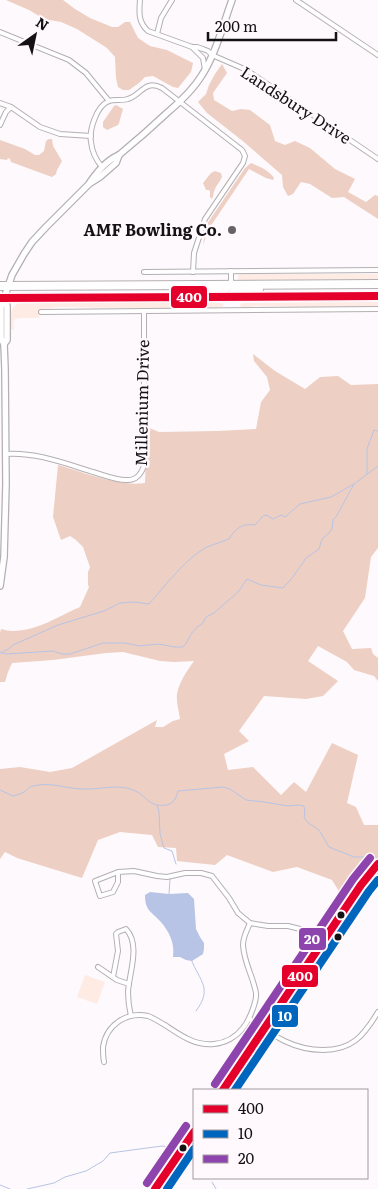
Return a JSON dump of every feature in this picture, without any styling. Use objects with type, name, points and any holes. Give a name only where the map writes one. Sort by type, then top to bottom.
[{"type":"highway","points":[[151,297],[224,290],[231,284]]},
{"type":"highway","points":[[232,296],[236,291],[291,284]]},
{"type":"highway","points":[[4,286],[378,284]]},
{"type":"highway","points":[[2,298],[378,296]]},
{"type":"street","points":[[140,0],[139,13],[141,23],[148,30],[157,34],[161,18],[172,0]]},
{"type":"street","points":[[0,586],[5,543],[6,489],[4,344],[7,340],[7,306],[2,298],[4,286],[32,242],[89,184],[97,172],[180,102],[196,85],[212,55],[232,0]]},
{"type":"street","points":[[296,0],[378,55]]},
{"type":"street","points":[[0,32],[69,60],[86,73],[109,101]]},
{"type":"street","name":"Landsbury Drive","points":[[157,34],[192,47],[203,49],[251,73],[378,159]]},
{"type":"street","points":[[192,47],[203,58],[205,70]]},
{"type":"street","points":[[102,167],[94,155],[91,136],[95,118],[101,107],[109,101],[129,99],[145,87],[154,85],[162,88],[239,147],[245,156],[243,162],[205,219],[194,253],[193,272]]},
{"type":"street","points":[[0,103],[11,107],[40,127],[60,134],[91,136]]},
{"type":"street","points":[[0,125],[6,112],[11,107]]},
{"type":"street","points":[[89,184],[116,163],[119,155]]},
{"type":"street","points":[[144,272],[378,270]]},
{"type":"street","points":[[231,271],[231,284]]},
{"type":"street","points":[[232,296],[232,310]]},
{"type":"street","points":[[41,312],[378,309]]},
{"type":"street","name":"Millenium Drive","points":[[5,454],[14,453],[39,456],[114,478],[128,480],[138,477],[142,473],[144,466],[144,311]]},
{"type":"street","points":[[224,1089],[361,885],[378,864]]},
{"type":"street","points":[[118,872],[118,882],[114,892],[100,896],[94,880],[118,872],[134,871],[167,877],[185,872],[201,873],[212,876],[238,913],[250,923],[268,926],[288,926],[300,929],[309,933],[322,944]]},
{"type":"street","points":[[233,1089],[378,877]]},
{"type":"street","points":[[104,1062],[103,1046],[114,1024],[131,1016],[142,1015],[155,1019],[184,1038],[198,1044],[219,1044],[240,1032],[250,1019],[256,994],[244,954],[244,940],[250,923]]},
{"type":"street","points":[[113,977],[118,951],[116,934],[126,930],[130,934],[133,950],[132,973],[129,984],[131,1016]]},
{"type":"street","points":[[98,967],[113,977],[129,984]]},
{"type":"street","points":[[250,1019],[271,1034],[298,1047],[334,1050],[357,1039],[378,1012]]},
{"type":"street","points":[[155,1189],[193,1133]]},
{"type":"street","points":[[166,1189],[193,1148]]},
{"type":"shaded area","points":[[6,0],[63,0],[90,18],[112,27],[118,27],[125,22],[130,22],[138,38],[150,46],[167,50],[193,63],[191,72],[178,88],[153,76],[145,77],[129,90],[123,90],[118,87],[115,57],[107,48],[77,29],[61,22],[44,19]]},
{"type":"shaded area","points":[[222,64],[227,73],[213,93],[214,100],[232,111],[250,110],[270,125],[275,141],[285,145],[295,141],[310,148],[335,169],[355,179],[348,192],[366,202],[375,195],[378,196],[378,219],[344,197],[332,198],[310,184],[301,182],[293,194],[288,196],[283,187],[282,175],[207,113],[198,102],[206,94],[209,85]]},
{"type":"shaded area","points":[[116,105],[123,109],[119,123],[107,130],[103,127],[103,122]]},
{"type":"shaded area","points":[[52,139],[53,146],[62,161],[56,174],[52,177],[11,162],[8,158],[7,160],[0,159],[0,140],[39,155],[44,151],[46,141]]},
{"type":"shaded area","points":[[251,163],[267,171],[274,178],[273,180],[249,169],[208,230],[203,246],[206,225],[245,168]]},
{"type":"shaded area","points":[[215,171],[221,173],[222,177],[212,199],[210,191],[206,190],[203,183]]},
{"type":"shaded area","points":[[378,274],[378,279],[241,281],[238,279],[238,275]]},
{"type":"shaded area","points":[[213,302],[224,304],[222,307],[213,308],[202,306],[160,309],[60,307],[42,309],[40,310],[39,318],[15,319],[13,322],[14,329],[12,330],[11,328],[12,309],[21,303]]},
{"type":"shaded area","points":[[378,302],[378,308],[256,306],[242,308],[240,306],[246,303]]},
{"type":"shaded area","points":[[253,354],[275,371],[305,389],[320,377],[338,376],[351,385],[378,384],[378,548],[371,557],[365,598],[343,631],[352,649],[371,648],[373,654],[378,658],[378,681],[374,676],[354,670],[347,662],[318,646],[308,661],[338,681],[323,696],[306,699],[264,696],[239,731],[249,741],[224,754],[228,770],[253,767],[281,795],[294,782],[306,792],[332,743],[358,755],[347,803],[356,807],[364,825],[378,825],[378,858],[363,872],[345,901],[332,880],[297,867],[273,872],[227,855],[215,865],[177,861],[176,848],[158,847],[152,835],[120,832],[98,840],[82,878],[17,858],[5,852],[0,859],[0,769],[20,767],[50,772],[72,768],[157,720],[155,727],[163,727],[180,719],[177,694],[184,677],[194,661],[160,661],[123,652],[12,663],[5,682],[0,682],[1,629],[12,631],[31,629],[56,619],[80,607],[89,587],[88,572],[90,567],[83,547],[70,536],[61,540],[53,517],[58,465],[113,481],[135,484],[145,483],[147,427],[159,432],[256,429],[261,402],[270,390],[267,377],[254,361]]},
{"type":"shaded area","points":[[85,975],[105,982],[97,1004],[77,997]]},
{"type":"water","points":[[150,892],[188,893],[194,899],[196,929],[204,943],[203,954],[192,961],[173,957],[173,947],[169,933],[146,904],[145,895]]},
{"type":"waterway","points":[[367,474],[367,449],[374,430],[378,431]]},
{"type":"waterway","points":[[0,652],[6,654],[53,651],[70,654],[103,643],[125,643],[139,646],[158,644],[183,647],[191,634],[202,624],[206,617],[214,613],[238,592],[247,579],[261,585],[283,588],[306,558],[319,549],[322,539],[332,529],[333,520],[354,484],[378,466]]},
{"type":"waterway","points":[[1,653],[13,645],[58,625],[104,611],[120,603],[149,604],[191,558],[207,547],[229,539],[240,527],[255,525],[266,515],[273,519],[281,515],[285,517],[300,504],[331,497],[354,484]]},
{"type":"waterway","points":[[0,790],[13,796],[23,793],[31,786],[40,785],[80,789],[122,787],[138,792],[156,805],[167,805],[175,798],[178,791],[223,787],[230,789],[246,800],[288,806],[304,806],[304,817],[307,822],[319,830],[329,847],[354,857],[376,857]]},
{"type":"waterway","points":[[157,805],[160,834],[164,848],[172,851],[176,864]]},
{"type":"waterway","points":[[169,894],[170,879]]},
{"type":"waterway","points":[[191,959],[201,979],[204,991],[204,996],[196,1011]]},
{"type":"waterway","points":[[27,1189],[54,1183],[65,1177],[86,1171],[103,1161],[110,1153],[162,1146],[175,1148]]},
{"type":"waterway","points":[[212,1182],[216,1189]]},
{"type":"waterway","points":[[0,1185],[10,1189]]},
{"type":"transit line","name":"400","points":[[0,298],[378,296]]},
{"type":"transit line","name":"20","points":[[215,1084],[353,879],[370,858]]},
{"type":"transit line","name":"400","points":[[224,1089],[361,885],[378,864]]},
{"type":"transit line","name":"10","points":[[236,1089],[378,880]]},
{"type":"transit line","name":"20","points":[[147,1183],[186,1126]]},
{"type":"transit line","name":"400","points":[[155,1189],[193,1133]]},
{"type":"transit line","name":"10","points":[[167,1189],[193,1150]]},
{"type":"place","name":"AMF Bowling Co.","points":[[232,230]]}]
